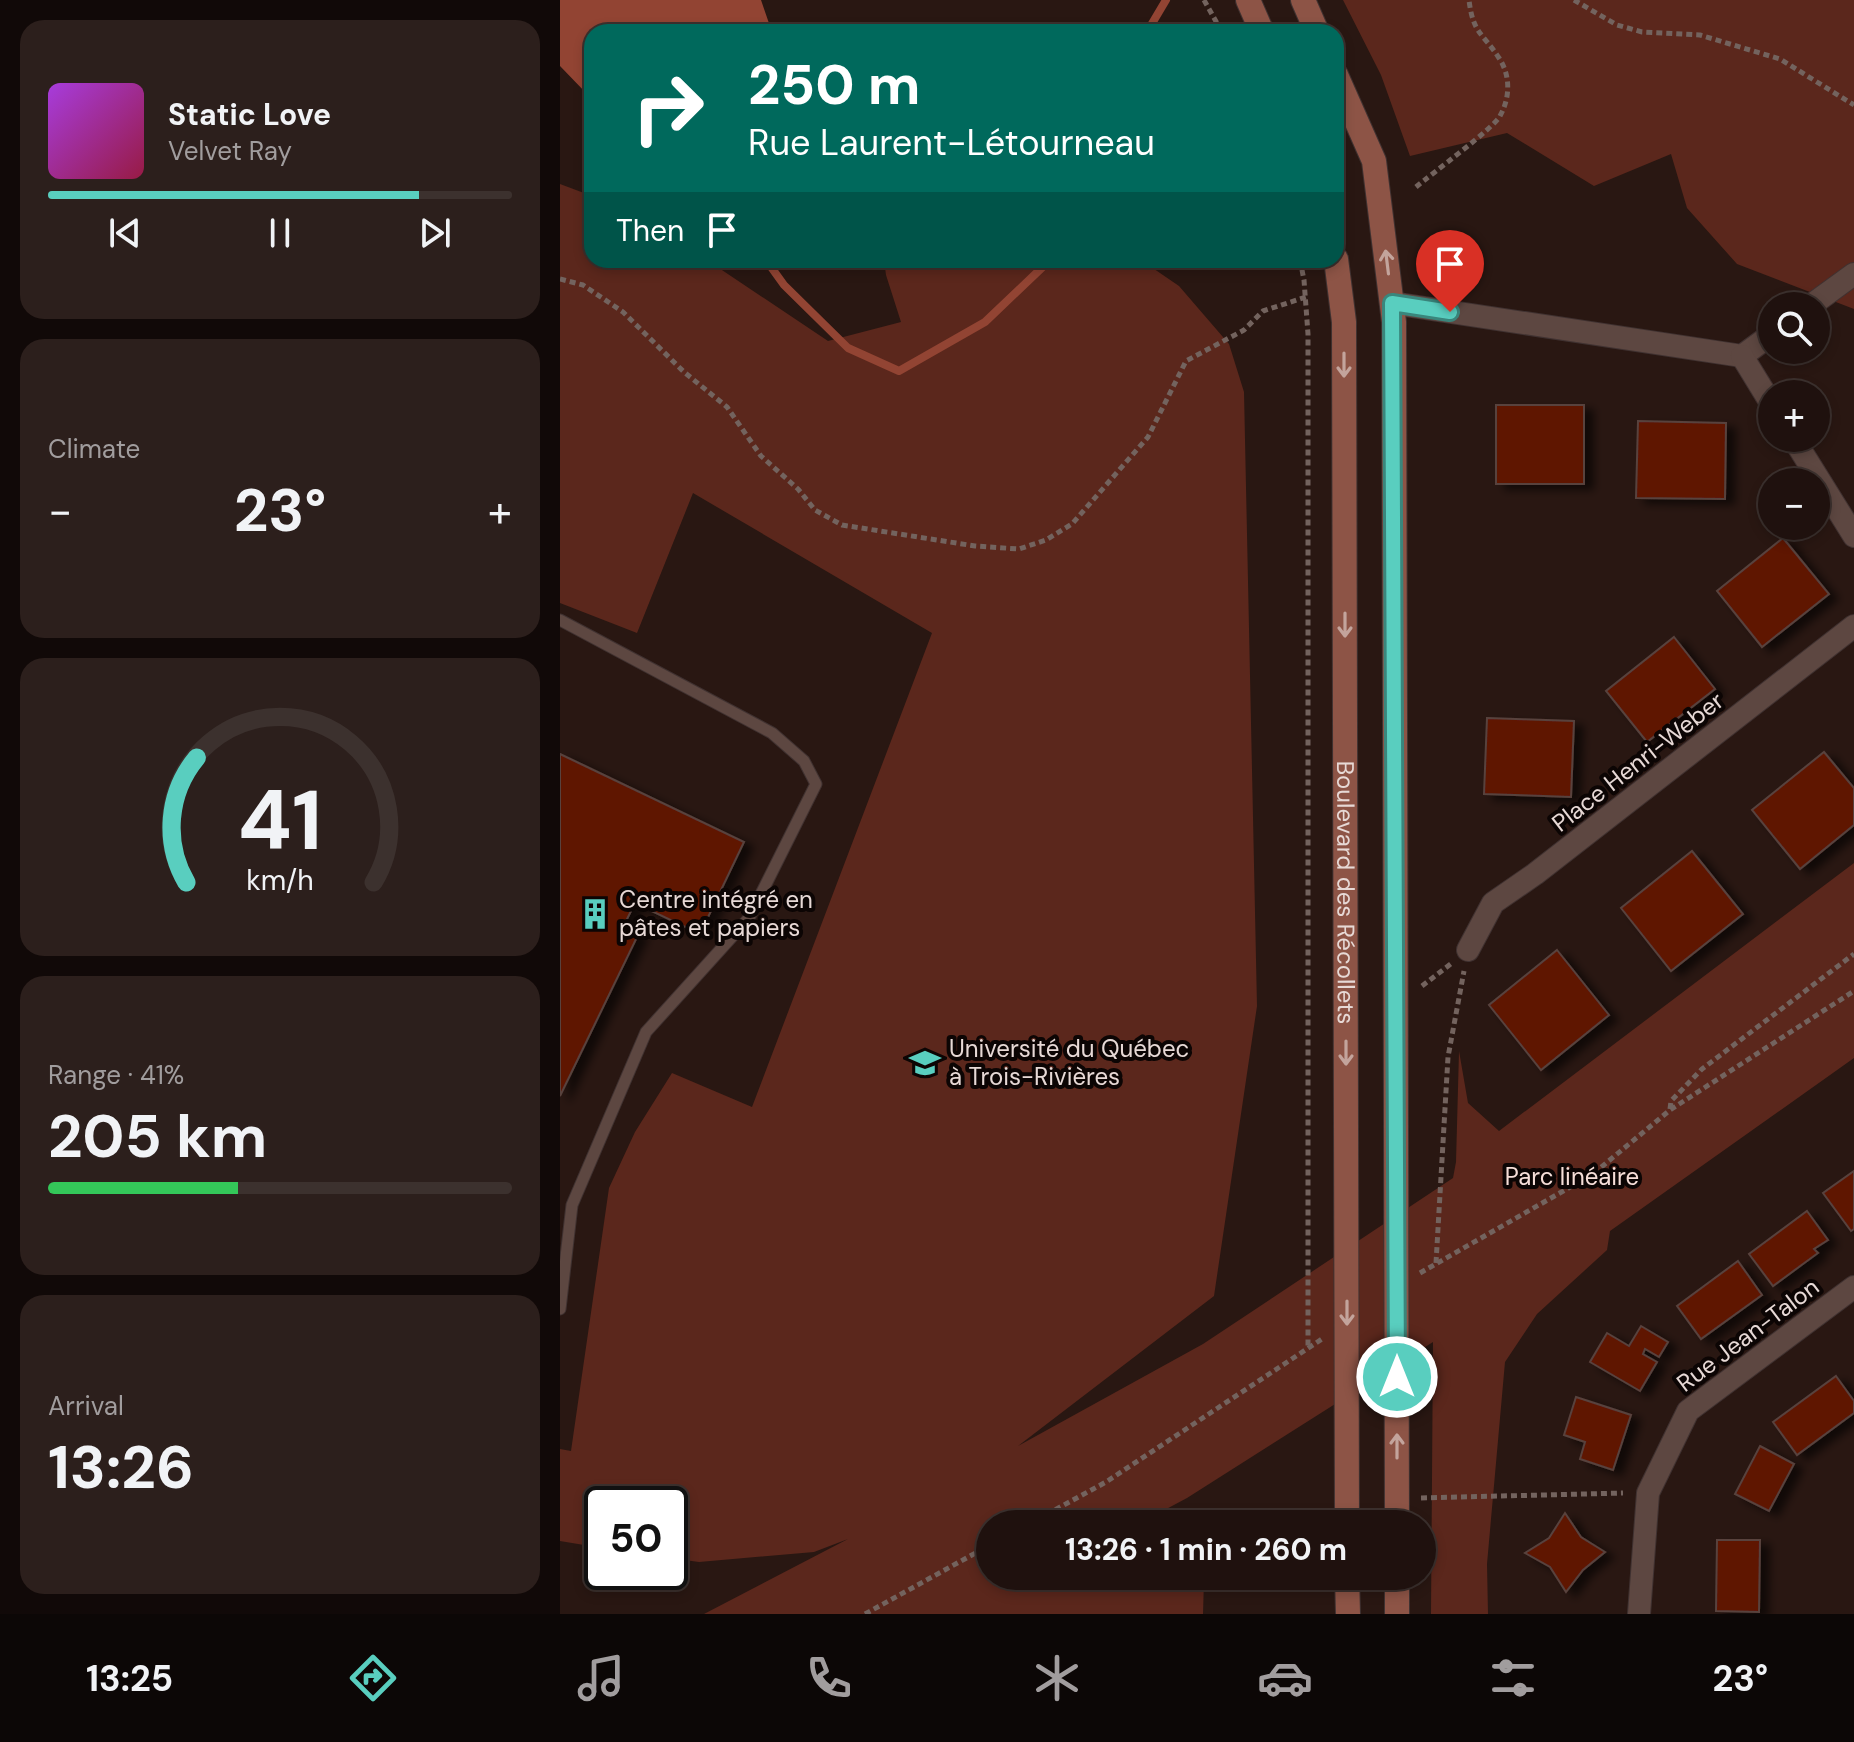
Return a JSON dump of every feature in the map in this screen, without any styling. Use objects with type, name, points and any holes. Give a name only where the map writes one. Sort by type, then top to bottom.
[{"type":"main road","points":[[1248,0],[1258,24]]},
{"type":"main road","points":[[1303,0],[1314,24]]},
{"type":"main road","name":"Boulevard des Récollets","points":[[1344,93],[1374,161],[1394,338],[1397,1510]]},
{"type":"main road","name":"Boulevard des Récollets","points":[[1337,268],[1344,322],[1347,1510]]},
{"type":"main road","points":[[1347,1590],[1348,1614]]},
{"type":"main road","points":[[1397,1590],[1397,1614]]},
{"type":"street","points":[[1829,292],[1854,274]]},
{"type":"street","points":[[1392,303],[1742,356],[1758,344]]},
{"type":"street","points":[[1742,356],[1758,382]]},
{"type":"street","points":[[1802,452],[1854,536]]},
{"type":"street","name":"Place Henri-Weber","points":[[1468,950],[1493,903],[1535,874],[1854,626]]},
{"type":"street","name":"Rue Jean-Talon","points":[[1639,1614],[1648,1493],[1688,1411],[1854,1287]]},
{"type":"lane","points":[[560,620],[772,733],[804,761],[816,784],[749,918],[646,1032],[572,1205],[564,1232],[560,1309]]},
{"type":"path","points":[[1204,0],[1218,24]]},
{"type":"path","points":[[1416,187],[1499,119],[1507,95],[1509,79],[1500,59],[1477,32],[1469,0]]},
{"type":"path","points":[[1574,0],[1617,25],[1642,32],[1700,35],[1780,59],[1854,105]]},
{"type":"path","points":[[1301,268],[1306,297],[1308,1349]]},
{"type":"path","points":[[560,279],[583,285],[623,312],[684,372],[727,407],[761,456],[798,489],[815,510],[842,525],[975,546],[1019,549],[1046,540],[1072,524],[1148,437],[1186,361],[1244,330],[1263,311],[1306,297]]},
{"type":"path","points":[[1396,1006],[1468,950]]},
{"type":"path","points":[[1436,1263],[1448,1057],[1468,950]]},
{"type":"path","points":[[1670,1110],[1671,1101],[1702,1069],[1854,954]]},
{"type":"path","points":[[1418,1274],[1593,1174],[1670,1110],[1854,991]]},
{"type":"path","points":[[1055,1510],[1106,1482],[1315,1344]]},
{"type":"path","points":[[1397,1498],[1648,1493]]},
{"type":"path","points":[[865,1614],[976,1553]]},
{"type":"green space","points":[[1343,0],[1854,0],[1854,309],[1830,300],[1830,292],[1810,292],[1737,264],[1687,208],[1671,154],[1594,186],[1507,133],[1410,156],[1381,75]]},
{"type":"green space","name":"Université du Québec à Trois-Rivières","points":[[560,184],[584,193],[584,268],[719,268],[828,341],[901,322],[885,268],[1153,268],[1179,286],[1229,344],[1244,392],[1257,1006],[1214,1296],[1018,1446],[1203,1344],[1453,1178],[1459,1051],[1468,1103],[1499,1131],[1854,863],[1854,1058],[1610,1231],[1607,1250],[1537,1314],[1505,1362],[1487,1564],[1488,1614],[1431,1614],[1431,1590],[1436,1590],[1436,1510],[1432,1510],[1433,1342],[1164,1510],[976,1510],[976,1590],[1204,1590],[1203,1614],[704,1614],[848,1539],[814,1552],[688,1560],[688,1486],[584,1486],[584,1545],[560,1541],[560,1449],[571,1451],[609,1188],[635,1132],[672,1073],[752,1107],[932,633],[693,493],[637,633],[560,603]]},
{"type":"shaded area","points":[[560,0],[761,0],[769,24],[584,24],[584,91],[560,66]]},
{"type":"building","points":[[1496,405],[1584,405],[1584,484],[1496,484]]},
{"type":"building","points":[[1638,421],[1726,423],[1725,499],[1636,498]]},
{"type":"building","points":[[1781,540],[1785,540],[1829,594],[1762,647],[1717,591]]},
{"type":"building","points":[[1674,637],[1715,689],[1647,742],[1606,691]]},
{"type":"building","points":[[1487,718],[1574,721],[1571,797],[1484,794]]},
{"type":"building","points":[[1824,752],[1854,788],[1854,825],[1800,869],[1752,810]]},
{"type":"building","name":"Centre intégré en pâtes et papiers","points":[[560,754],[744,842],[700,934],[635,903],[624,925],[639,933],[560,1096]]},
{"type":"building","points":[[1692,851],[1743,914],[1671,971],[1621,908]]},
{"type":"building","points":[[1557,950],[1609,1015],[1541,1070],[1489,1005]]},
{"type":"building","points":[[1854,1171],[1854,1229],[1851,1231],[1823,1193]]},
{"type":"building","points":[[1807,1211],[1828,1240],[1814,1249],[1818,1253],[1773,1286],[1749,1254]]},
{"type":"building","points":[[1738,1261],[1762,1295],[1701,1339],[1677,1306]]},
{"type":"building","points":[[1641,1326],[1668,1342],[1659,1357],[1645,1349],[1643,1354],[1657,1362],[1640,1391],[1590,1362],[1607,1333],[1629,1346]]},
{"type":"building","points":[[1836,1376],[1854,1401],[1854,1413],[1797,1455],[1773,1422]]},
{"type":"building","points":[[1576,1397],[1631,1415],[1613,1470],[1580,1459],[1585,1442],[1564,1435]]},
{"type":"building","points":[[1760,1446],[1794,1464],[1769,1511],[1735,1494]]},
{"type":"building","points":[[1565,1513],[1581,1537],[1605,1552],[1583,1570],[1566,1592],[1550,1567],[1525,1553],[1549,1538]]},
{"type":"building","points":[[1717,1540],[1760,1540],[1759,1612],[1716,1611]]},
{"type":"waterway","points":[[1152,24],[1166,0]]},
{"type":"waterway","points":[[772,268],[784,285],[848,348],[899,371],[985,322],[1042,268]]},
{"type":"place","name":"Centre intégré en pâtes et papiers","points":[[595,914]]},
{"type":"place","name":"Université du Québec à Trois-Rivières","points":[[925,1063]]},
{"type":"route","points":[[1397,1377],[1392,303],[1450,312]]},
{"type":"park label","name":"Parc linéaire","points":[[1572,1177]]}]
